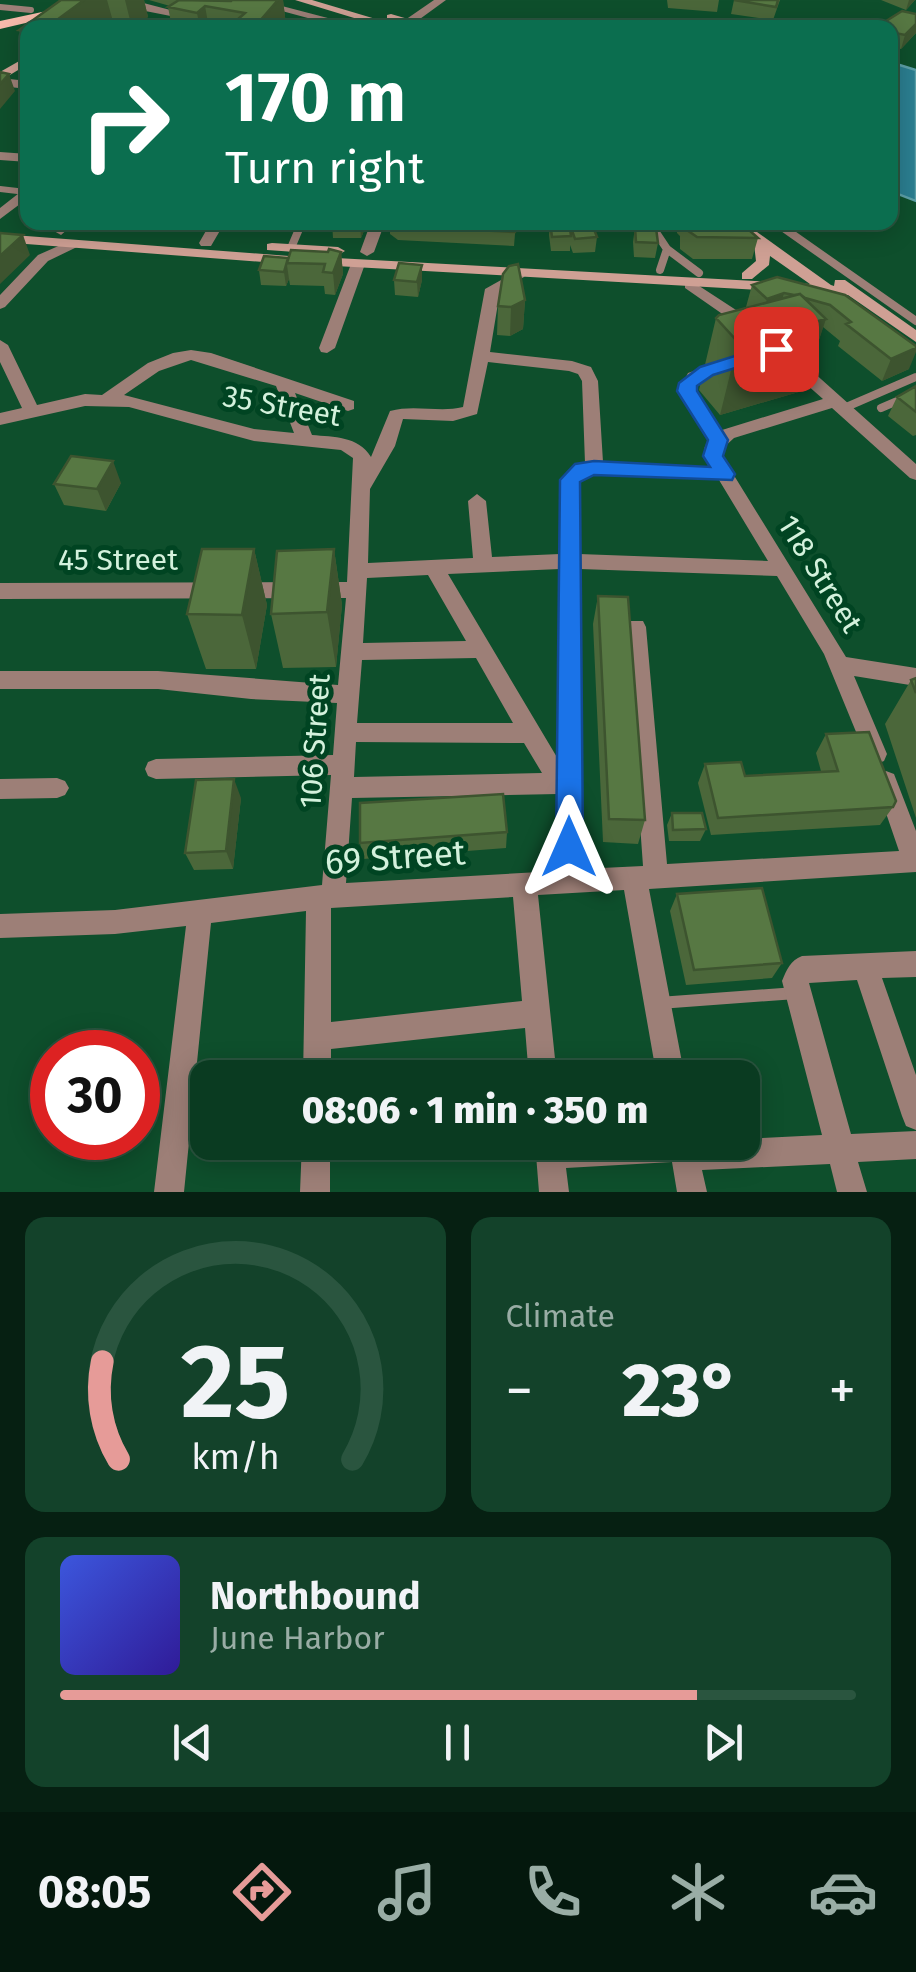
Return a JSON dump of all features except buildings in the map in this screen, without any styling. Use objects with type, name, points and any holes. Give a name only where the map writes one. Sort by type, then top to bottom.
[{"type":"main road","points":[[0,16],[75,0]]},
{"type":"main road","points":[[26,20],[117,1]]},
{"type":"street","points":[[246,0],[328,20]]},
{"type":"street","points":[[300,0],[390,20]]},
{"type":"street","points":[[411,20],[441,0]]},
{"type":"street","points":[[81,20],[117,1],[206,20]]},
{"type":"street","points":[[244,14],[270,5]]},
{"type":"street","points":[[0,215],[20,197]]},
{"type":"street","points":[[206,243],[213,230]]},
{"type":"street","points":[[327,348],[374,230]]},
{"type":"street","points":[[744,230],[832,292]]},
{"type":"street","points":[[765,230],[858,316],[916,354]]},
{"type":"street","points":[[67,232],[520,274],[811,278]]},
{"type":"street","points":[[0,304],[45,250],[67,232],[291,248],[362,258],[660,270],[730,287],[850,291],[916,337]]},
{"type":"street","points":[[0,238],[45,250]]},
{"type":"street","points":[[747,276],[764,262],[761,243]]},
{"type":"street","points":[[363,486],[386,446],[396,415],[460,415],[471,410],[493,290],[520,274]]},
{"type":"street","points":[[694,279],[916,474]]},
{"type":"street","points":[[730,287],[735,313]]},
{"type":"street","points":[[0,345],[31,410]]},
{"type":"street","points":[[108,399],[160,364],[187,355],[348,405]]},
{"type":"street","points":[[480,356],[572,366],[585,372],[590,380],[594,468]]},
{"type":"street","points":[[742,360],[706,371],[688,383],[687,391],[718,440],[840,404]]},
{"type":"street","points":[[283,384],[305,440]]},
{"type":"street","name":"35 Street","points":[[0,419],[31,410],[108,399],[140,403],[254,434],[355,448],[362,455],[363,486],[357,581]]},
{"type":"street","name":"118 Street","points":[[718,440],[713,456],[840,664],[916,862]]},
{"type":"street","points":[[569,880],[565,783],[570,480],[582,469],[594,468],[724,474]]},
{"type":"street","points":[[478,501],[483,565]]},
{"type":"street","name":"45 Street","points":[[0,590],[357,581],[434,568],[568,561],[782,569]]},
{"type":"street","points":[[434,568],[565,783]]},
{"type":"street","name":"106 Street","points":[[316,1060],[326,897],[342,777],[357,581]]},
{"type":"street","points":[[636,627],[645,875],[657,1003],[668,1060]]},
{"type":"street","points":[[352,652],[482,649]]},
{"type":"street","points":[[840,664],[916,678]]},
{"type":"street","points":[[0,680],[158,680],[251,690],[348,694]]},
{"type":"street","points":[[346,732],[531,732]]},
{"type":"street","points":[[156,769],[565,783]]},
{"type":"street","points":[[0,790],[56,788]]},
{"type":"street","name":"69 Street","points":[[0,926],[115,922],[326,897],[524,883],[916,862]]},
{"type":"street","points":[[524,883],[541,1060]]},
{"type":"street","points":[[169,1192],[200,910]]},
{"type":"street","points":[[852,1192],[795,981],[802,970],[916,964]]},
{"type":"street","points":[[865,966],[916,1116]]},
{"type":"street","points":[[317,1037],[537,1013]]},
{"type":"street","points":[[760,1149],[916,1145]]},
{"type":"street","points":[[315,1192],[316,1160]]},
{"type":"street","points":[[551,1160],[554,1192]]},
{"type":"street","points":[[686,1160],[692,1192]]},
{"type":"lane","points":[[0,7],[31,10]]},
{"type":"lane","points":[[291,248],[299,230]]},
{"type":"lane","points":[[654,230],[666,250],[694,279]]},
{"type":"lane","points":[[786,230],[916,321]]},
{"type":"lane","points":[[660,270],[666,250]]},
{"type":"lane","points":[[840,404],[916,376]]},
{"type":"lane","points":[[881,408],[916,393]]},
{"type":"lane","points":[[657,1003],[797,993]]},
{"type":"water","points":[[898,64],[916,70],[916,201],[898,194]]},
{"type":"route","points":[[569,847],[570,480],[582,469],[594,468],[724,474],[713,456],[718,440],[687,391],[688,383],[706,371],[776,349]]}]
